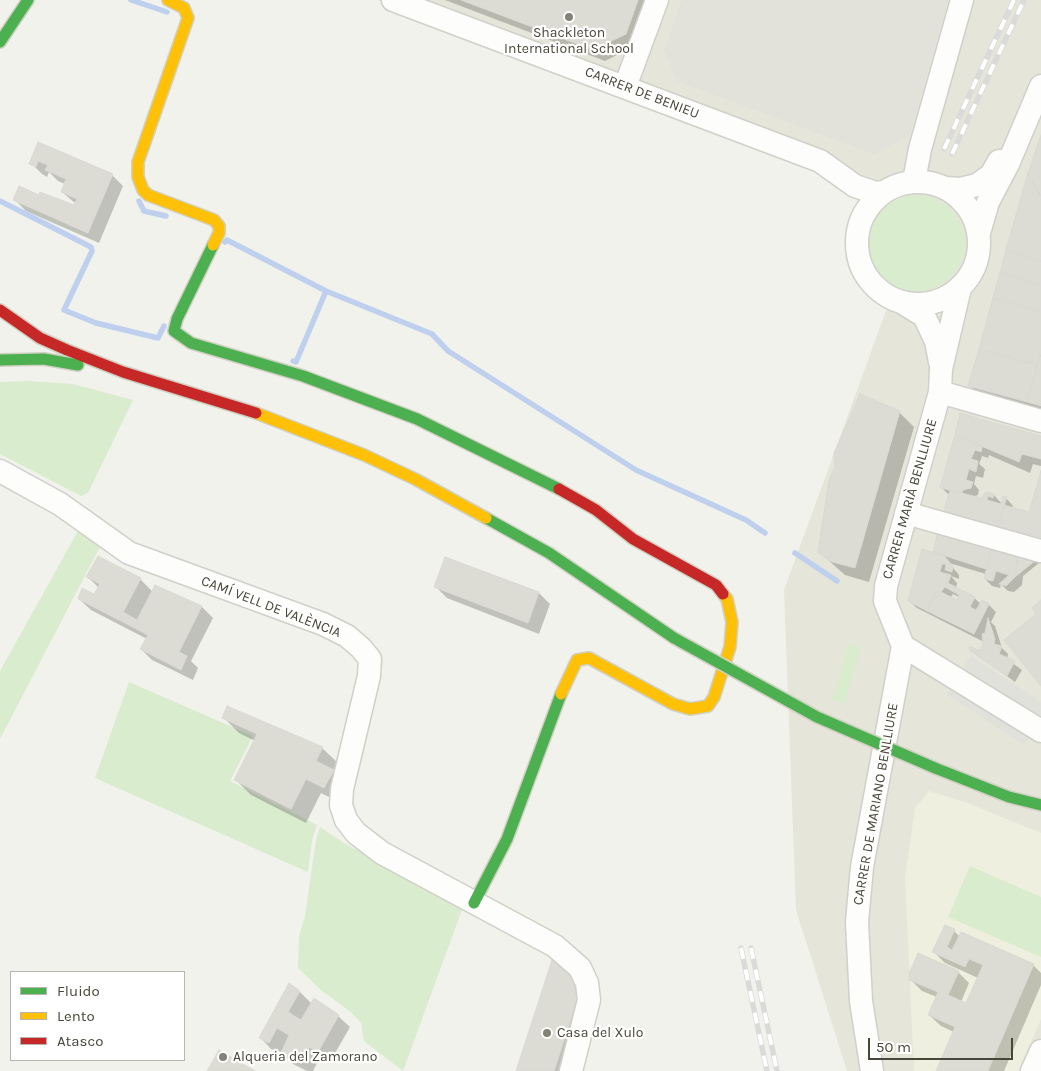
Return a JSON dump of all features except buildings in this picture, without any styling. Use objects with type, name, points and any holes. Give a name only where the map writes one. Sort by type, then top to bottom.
[{"type":"street","points":[[0,42],[28,0]]},
{"type":"street","points":[[168,0],[184,8],[188,18],[138,162],[138,177],[143,190],[148,194],[214,220],[219,226],[219,233],[177,319],[174,331],[191,343],[303,376],[418,419],[531,474],[596,510],[632,539],[716,585],[727,599],[732,622],[730,647],[714,697],[708,706],[690,709],[673,704],[589,658],[578,660],[567,678],[507,839],[474,903]]},
{"type":"street","name":"CARRER DE BENIEU","points":[[393,0],[820,162],[864,191],[883,192]]},
{"type":"street","points":[[625,87],[657,0]]},
{"type":"street","points":[[914,181],[920,149],[962,0]]},
{"type":"street","points":[[0,38],[8,9]]},
{"type":"street","points":[[1039,97],[988,202],[979,233],[979,253],[972,272],[960,288],[943,299],[924,305],[903,303],[884,295],[864,273],[858,260],[856,245],[858,225],[868,206],[883,192],[898,185],[914,181],[960,189],[977,185],[991,175],[1000,161],[1018,115],[1025,106],[1039,97]]},
{"type":"street","name":"CARRER DE BENIEU","points":[[832,170],[849,191],[855,203],[858,225]]},
{"type":"street","points":[[946,188],[961,200],[973,215],[979,233]]},
{"type":"street","name":"CARRER MARIÀ BENLLIURE","points":[[899,636],[885,601],[886,586],[940,392],[941,369],[960,288]]},
{"type":"street","name":"CARRER MARIÀ BENLLIURE","points":[[903,303],[924,316],[936,341],[941,369]]},
{"type":"street","points":[[0,310],[40,338],[123,372],[276,419],[364,455],[415,479],[549,553],[674,638],[817,717],[935,768],[1010,791],[1041,805]]},
{"type":"street","points":[[0,360],[44,360],[123,372]]},
{"type":"street","points":[[940,392],[1041,421]]},
{"type":"street","name":"CAMÍ VELL DE VALÈNCIA","points":[[0,471],[60,504],[129,553],[323,624],[347,636],[361,648],[370,659],[369,676],[342,789],[341,805],[346,820],[356,833],[382,853],[555,946],[580,968],[587,983],[589,1000],[571,1071]]},
{"type":"street","points":[[906,513],[1040,551]]},
{"type":"street","points":[[899,636],[1041,731]]},
{"type":"street","name":"CARRER DE MARIANO BENLLIURE","points":[[872,1071],[861,1001],[857,956],[859,898],[899,636]]},
{"type":"street","points":[[1010,791],[1041,808]]},
{"type":"street","points":[[1032,1071],[1041,1051]]},
{"type":"shaded area","points":[[377,0],[1041,0],[1041,1071],[847,1071],[796,910],[784,590],[925,204],[820,161]]},
{"type":"shaded area","points":[[682,0],[948,0],[909,136],[874,154],[677,81],[664,50]]},
{"type":"shaded area","points":[[971,656],[1041,702],[1041,720],[1024,745],[946,694]]},
{"type":"shaded area","points":[[929,791],[965,802],[1041,833],[1041,1019],[1019,1071],[914,1071],[905,878],[915,808]]},
{"type":"green space","points":[[917,195],[935,199],[951,209],[961,225],[965,243],[961,261],[951,277],[935,287],[917,291],[899,287],[883,277],[873,261],[869,243],[873,225],[883,209],[899,199]]},
{"type":"green space","points":[[28,381],[73,384],[133,400],[88,493],[81,496],[0,454],[0,382]]},
{"type":"green space","points":[[78,531],[101,545],[0,739],[0,671]]},
{"type":"green space","points":[[849,643],[861,647],[845,704],[832,700]]},
{"type":"green space","points":[[129,682],[253,736],[230,781],[317,825],[312,840],[308,872],[95,778]]},
{"type":"green space","points":[[320,827],[344,843],[463,907],[403,1071],[364,1041],[361,1023],[352,1013],[321,990],[298,968],[299,936],[305,916],[316,840]]},
{"type":"green space","points":[[970,866],[1041,897],[1041,957],[948,917]]},
{"type":"waterway","points":[[131,0],[167,12]]},
{"type":"waterway","points":[[0,201],[91,247],[92,251],[64,310],[96,323],[158,338],[164,326]]},
{"type":"waterway","points":[[139,201],[144,211],[166,216]]},
{"type":"waterway","points":[[225,242],[227,240],[326,291],[432,334],[448,351],[636,470],[746,520],[765,533]]},
{"type":"waterway","points":[[293,361],[296,362],[326,291]]},
{"type":"waterway","points":[[795,553],[837,581]]},
{"type":"railway","points":[[944,149],[1014,0]]},
{"type":"railway","points":[[952,154],[1024,0]]},
{"type":"railway","points":[[741,948],[767,1071]]},
{"type":"railway","points":[[751,948],[777,1071]]},
{"type":"traffic: fast","points":[[0,42],[28,0]]},
{"type":"traffic: fast","points":[[213,245],[177,319],[174,331],[191,343],[303,376],[417,419],[559,489]]},
{"type":"traffic: fast","points":[[0,360],[44,359],[78,365]]},
{"type":"traffic: fast","points":[[486,518],[549,553],[674,638]]},
{"type":"traffic: fast","points":[[674,638],[817,717],[935,768]]},
{"type":"traffic: fast","points":[[474,903],[507,839],[561,694]]},
{"type":"traffic: fast","points":[[935,768],[1009,797],[1041,805]]},
{"type":"traffic: slow","points":[[168,0],[184,8],[188,18],[138,162],[138,177],[143,190],[148,195],[214,220],[219,226],[219,233],[213,245]]},
{"type":"traffic: slow","points":[[256,413],[364,455],[415,479],[486,518]]},
{"type":"traffic: slow","points":[[561,694],[577,660],[589,658],[673,704],[690,709],[708,706],[714,697],[730,647],[732,622],[727,599],[723,594]]},
{"type":"traffic: jam","points":[[0,310],[40,338],[67,350],[123,372],[256,413]]},
{"type":"traffic: jam","points":[[559,489],[596,510],[633,539],[716,585],[723,594]]},
{"type":"place","name":"Shackleton International School","points":[[569,17]]},
{"type":"place","name":"Casa del Xulo","points":[[547,1033]]},
{"type":"place","name":"Alqueria del Zamorano","points":[[223,1057]]}]
